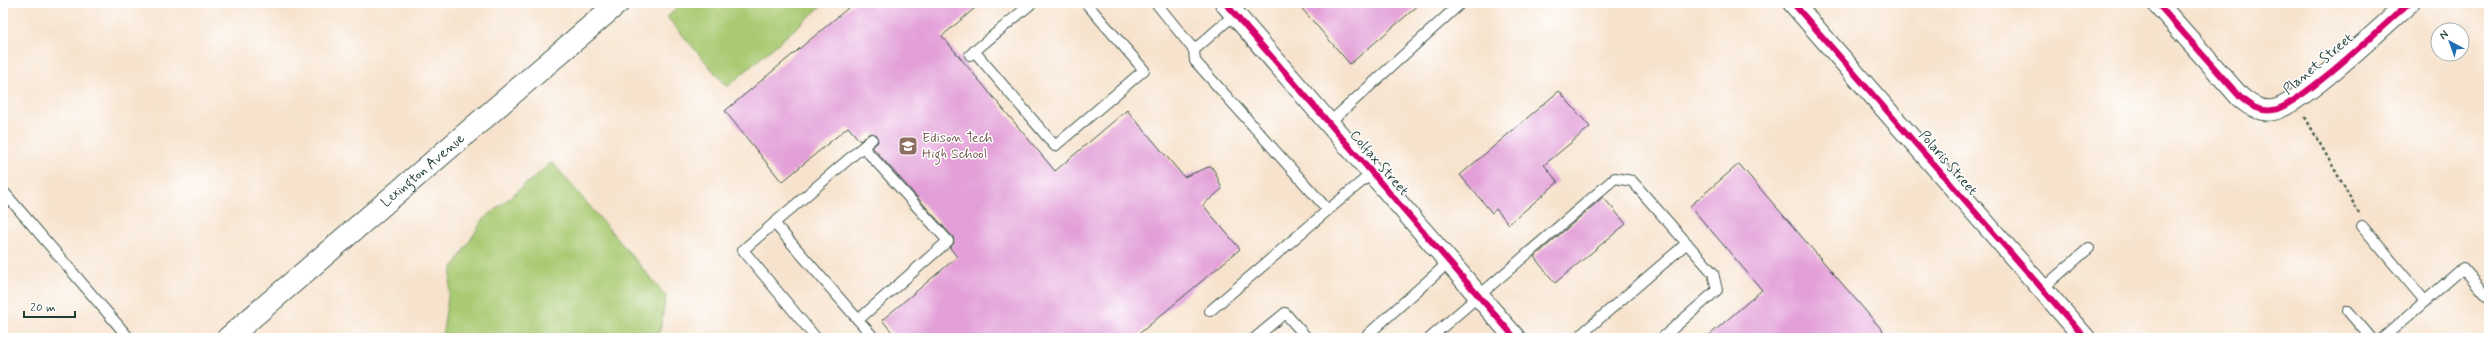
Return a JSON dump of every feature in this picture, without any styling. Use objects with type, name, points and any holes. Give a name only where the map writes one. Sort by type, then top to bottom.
[{"type":"main road","name":"Lexington Avenue","points":[[228,338],[618,3]]},
{"type":"street","name":"Polaris Street","points":[[1792,3],[2085,338]]},
{"type":"street","name":"Planet Street","points":[[2157,3],[2240,97],[2251,106],[2262,110],[2274,110],[2297,100],[2409,3]]},
{"type":"street","name":"Colfax Street","points":[[1230,8],[1515,338]]},
{"type":"lane","points":[[1032,3],[972,53],[1055,146],[1144,70],[1086,3]]},
{"type":"lane","points":[[1156,3],[1194,50],[1195,61],[1328,210]]},
{"type":"lane","points":[[1329,123],[1461,3]]},
{"type":"lane","points":[[1194,50],[1230,8]]},
{"type":"lane","points":[[816,338],[743,250],[872,139]]},
{"type":"lane","points":[[858,320],[948,241],[863,147]]},
{"type":"lane","points":[[1210,311],[1372,173]]},
{"type":"lane","points":[[1430,338],[1616,178],[1632,182],[1713,273],[1717,290],[1662,338]]},
{"type":"lane","points":[[3,191],[129,338]]},
{"type":"lane","points":[[774,223],[874,338]]},
{"type":"lane","points":[[2362,226],[2425,301]]},
{"type":"lane","points":[[1577,338],[1686,243]]},
{"type":"lane","points":[[2042,289],[2089,248]]},
{"type":"lane","points":[[1364,338],[1449,262]]},
{"type":"lane","points":[[2383,338],[2463,268],[2489,298]]},
{"type":"lane","points":[[2348,311],[2371,338]]},
{"type":"lane","points":[[1256,338],[1285,313],[1307,338]]},
{"type":"path","points":[[2305,118],[2364,222],[2362,226]]},
{"type":"green space","points":[[683,3],[825,3],[727,87],[667,17]]},
{"type":"green space","points":[[552,162],[666,296],[660,331],[653,338],[442,338],[452,269],[483,220]]},
{"type":"building","points":[[854,3],[981,3],[942,36],[1055,171],[1127,110],[1184,177],[1211,166],[1222,189],[1203,205],[1240,249],[1134,338],[897,338],[882,320],[957,257],[950,248],[954,243],[953,237],[872,147],[878,142],[877,135],[870,133],[860,141],[848,127],[782,182],[725,111]]},
{"type":"building","points":[[1297,3],[1421,3],[1350,64]]},
{"type":"building","points":[[1559,91],[1590,127],[1544,165],[1558,182],[1509,224],[1496,209],[1492,213],[1460,175]]},
{"type":"building","points":[[1739,164],[1889,338],[1706,338],[1762,290],[1690,206]]},
{"type":"building","points":[[1603,197],[1626,224],[1555,283],[1534,257]]},
{"type":"cycle path","points":[[1225,3],[1515,338]]},
{"type":"cycle path","points":[[1793,3],[2085,338]]},
{"type":"cycle path","points":[[2157,3],[2240,97],[2255,108],[2264,110],[2273,110],[2285,105],[2301,95],[2341,63],[2409,3]]},
{"type":"place","name":"Edison Tech High School","points":[[908,146]]}]
